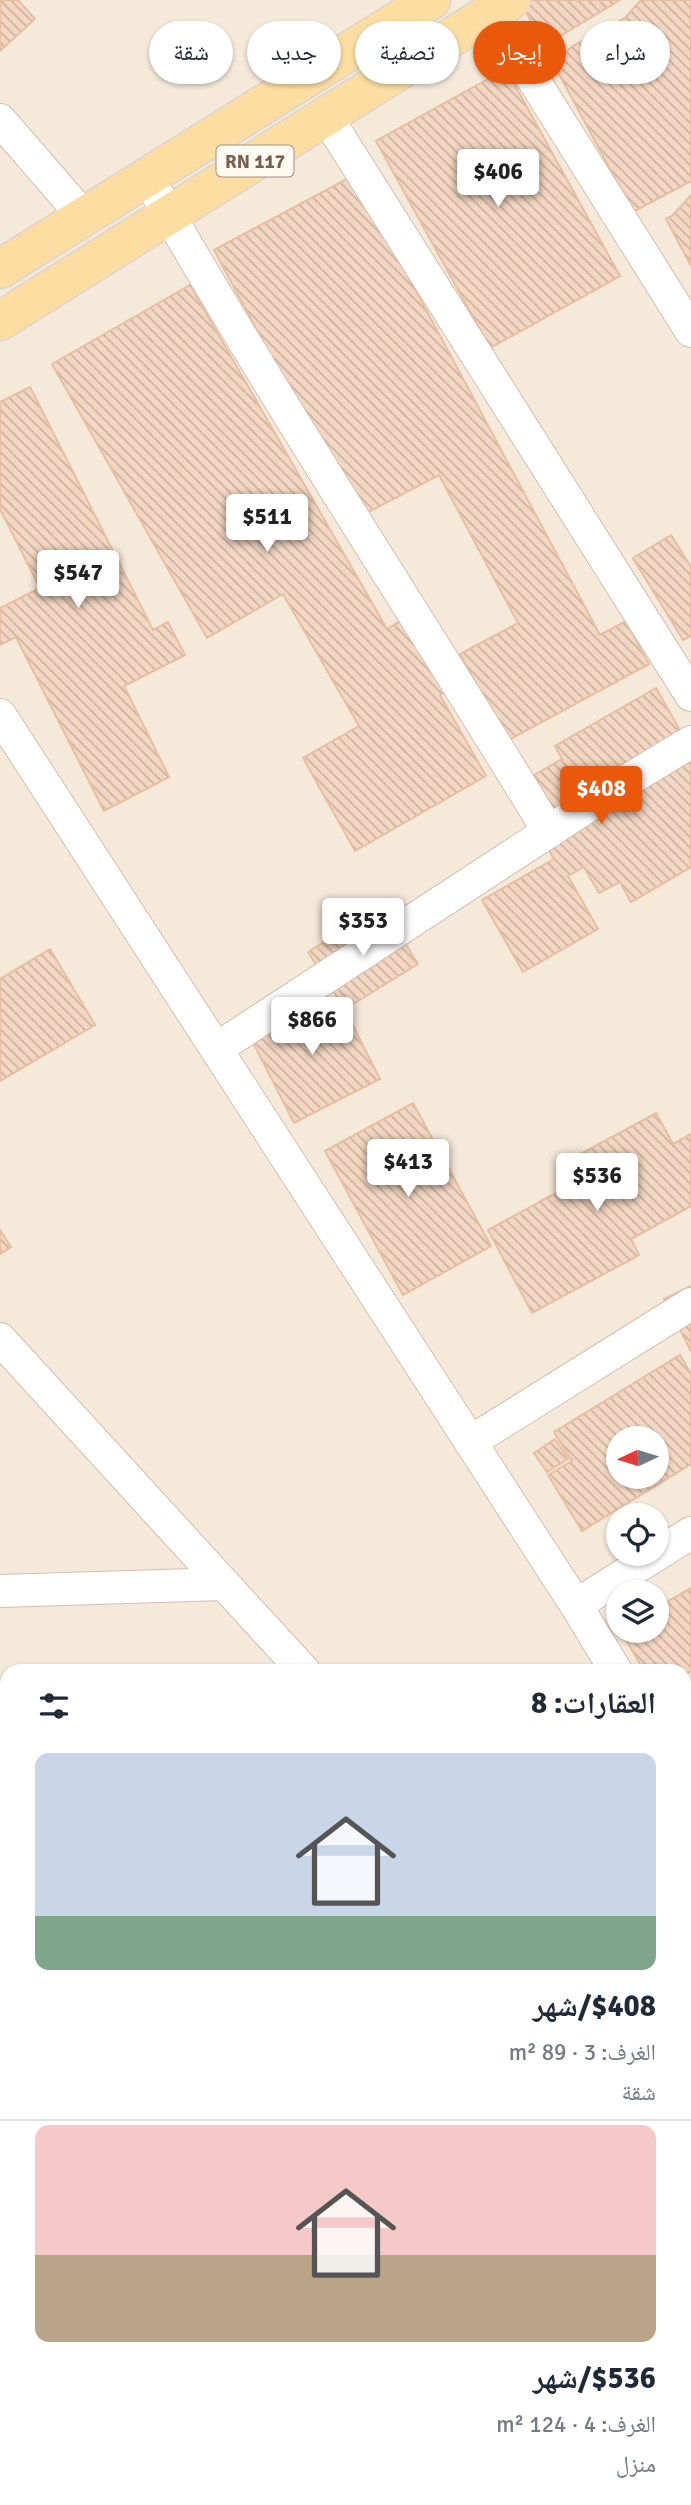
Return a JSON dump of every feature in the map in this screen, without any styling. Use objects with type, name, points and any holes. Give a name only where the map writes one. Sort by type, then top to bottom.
[{"type":"main road","name":"RN 117","points":[[0,269],[431,0]]},
{"type":"main road","name":"RN 117","points":[[0,321],[501,6]]},
{"type":"street","points":[[501,6],[691,331]]},
{"type":"street","points":[[326,116],[691,695]]},
{"type":"street","points":[[0,120],[84,217]]},
{"type":"street","points":[[148,178],[316,459],[549,832]]},
{"type":"street","points":[[0,715],[612,1664]]},
{"type":"street","points":[[216,1049],[691,741]]},
{"type":"street","points":[[470,1442],[691,1304]]},
{"type":"street","points":[[0,1339],[298,1664]]},
{"type":"street","points":[[576,1605],[691,1532]]},
{"type":"street","points":[[0,1591],[224,1584]]},
{"type":"shaded area","points":[[0,0],[691,0],[691,1664],[0,1664]]},
{"type":"building","points":[[0,0],[18,0],[35,19],[0,51]]},
{"type":"building","points":[[519,0],[620,0],[585,21],[580,21],[580,24],[566,32],[566,21],[531,21]]},
{"type":"building","points":[[641,0],[691,0],[691,181],[633,212],[564,84],[566,52],[580,42],[580,84],[670,84],[670,21],[619,21]]},
{"type":"building","points":[[479,84],[514,84],[620,276],[490,348],[376,141]]},
{"type":"building","points":[[354,175],[600,635],[626,621],[649,664],[507,741],[460,654],[518,623],[439,475],[357,518],[214,250]]},
{"type":"building","points":[[691,195],[691,266],[666,219]]},
{"type":"building","points":[[190,285],[387,629],[419,610],[461,683],[440,695],[486,776],[355,851],[303,758],[359,726],[283,594],[207,638],[52,364]]},
{"type":"building","points":[[30,387],[153,630],[168,622],[185,655],[124,686],[169,777],[104,811],[16,637],[0,645],[0,608],[40,588],[0,509],[0,402]]},
{"type":"building","points":[[671,535],[691,567],[691,636],[683,640],[633,558]]},
{"type":"building","points":[[656,688],[691,750],[691,867],[631,902],[620,882],[599,893],[584,867],[568,876],[598,929],[523,972],[482,900],[554,859],[513,787],[562,759],[555,746]]},
{"type":"building","points":[[382,906],[418,964],[345,1009],[308,952]]},
{"type":"building","points":[[50,949],[95,1025],[0,1081],[0,979]]},
{"type":"building","points":[[312,996],[321,1014],[342,1004],[380,1079],[294,1123],[246,1029]]},
{"type":"building","points":[[413,1103],[491,1246],[403,1295],[325,1151]]},
{"type":"building","points":[[656,1113],[673,1144],[691,1134],[691,1206],[631,1239],[639,1255],[532,1313],[488,1230],[585,1177],[575,1157]]},
{"type":"building","points":[[0,1230],[11,1247],[0,1254]]},
{"type":"building","points":[[691,1286],[691,1351],[664,1299]]},
{"type":"building","points":[[680,1355],[691,1374],[691,1464],[669,1478],[669,1426],[606,1426],[606,1489],[650,1489],[628,1503],[606,1503],[606,1516],[582,1531],[548,1475],[572,1461],[554,1432]]},
{"type":"building","points":[[555,1439],[568,1459],[547,1472],[534,1453]]},
{"type":"building","points":[[691,1588],[691,1664],[640,1664],[628,1643],[669,1643],[669,1601]]}]
